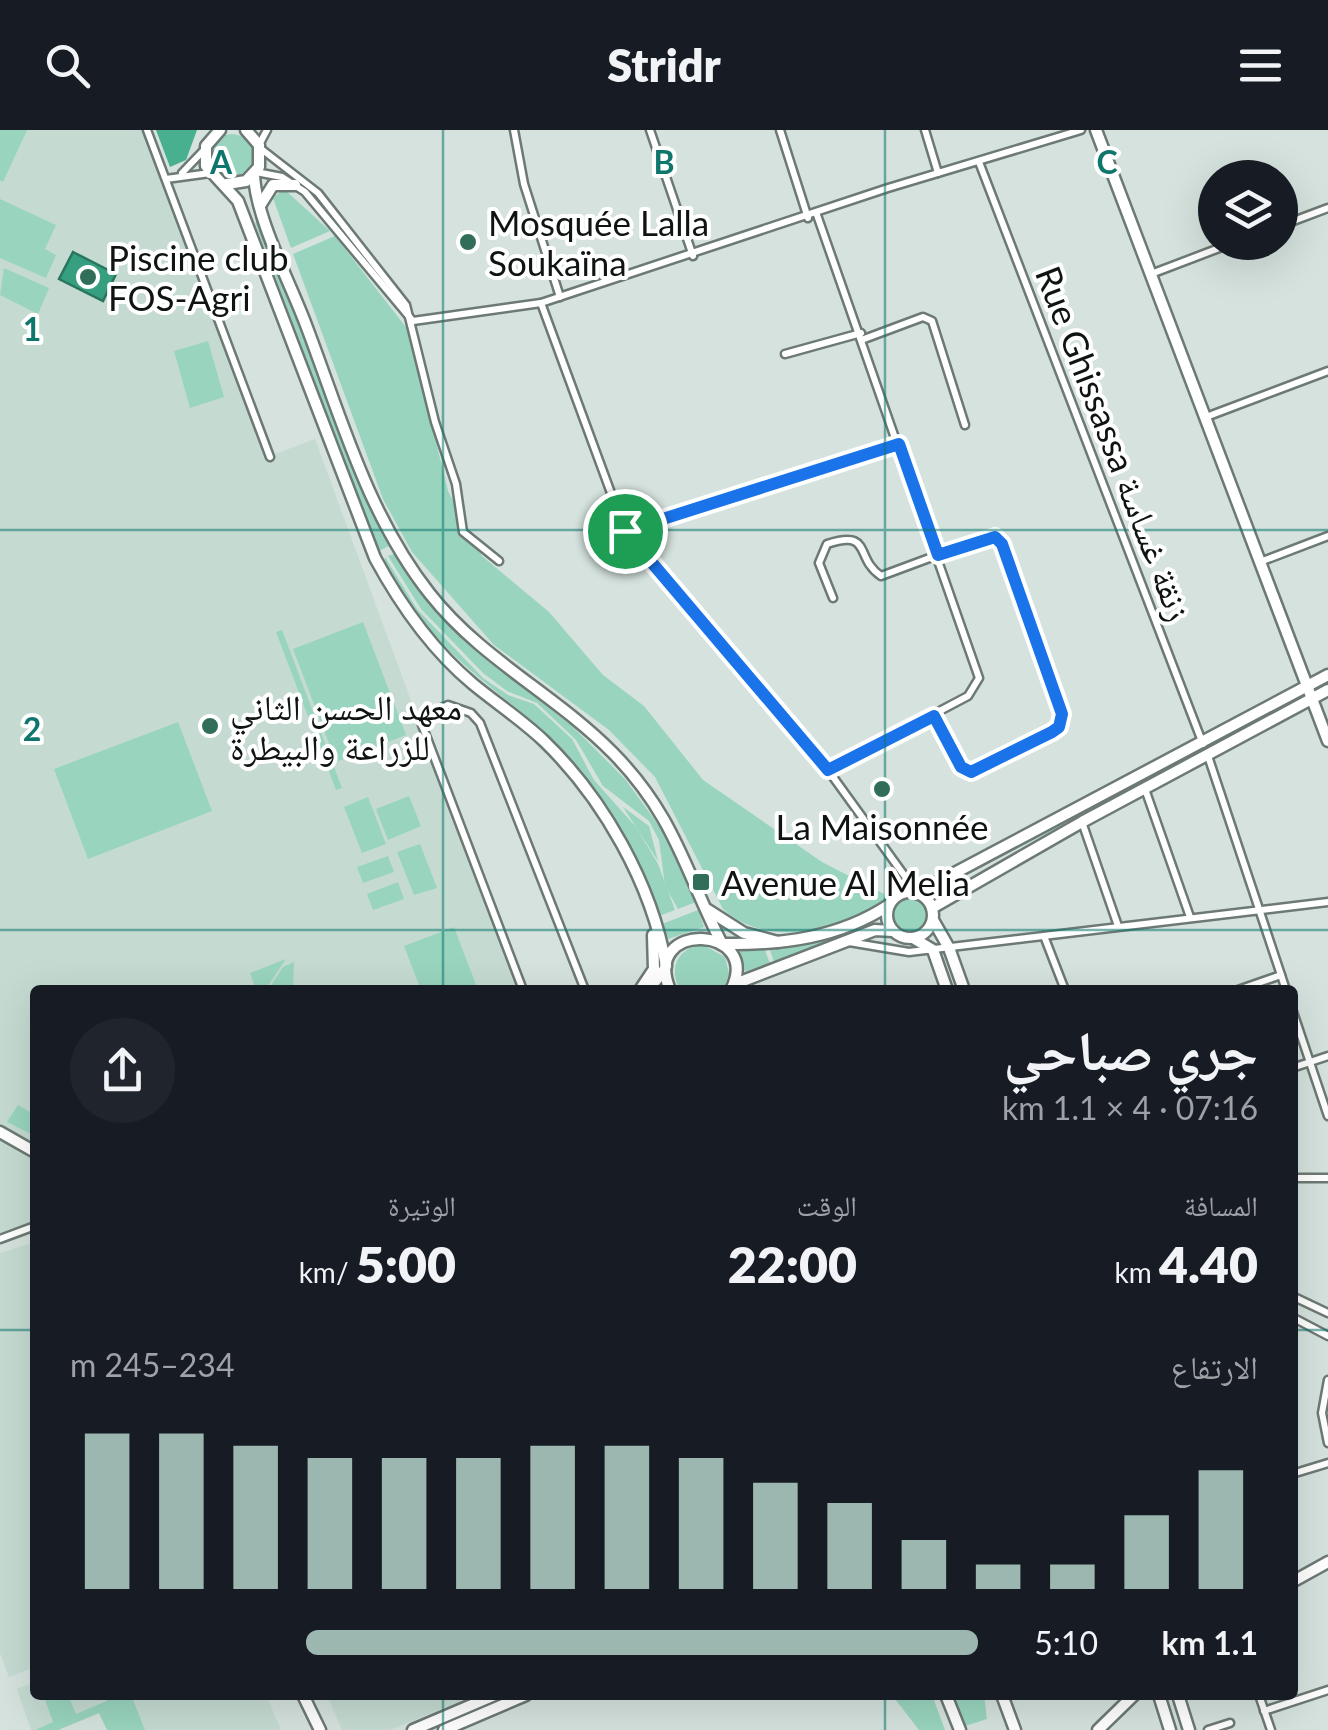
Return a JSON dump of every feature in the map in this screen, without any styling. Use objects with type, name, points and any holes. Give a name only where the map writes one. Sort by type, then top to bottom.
[{"type":"main road","points":[[246,130],[260,146],[255,173],[261,206],[365,483],[397,546],[428,592],[466,634],[566,712],[633,776],[678,842],[722,944],[736,966],[734,985]]},
{"type":"main road","points":[[1096,130],[1328,740]]},
{"type":"main road","points":[[213,132],[204,150],[210,174],[226,184],[238,201],[354,511],[390,586],[441,654],[543,740],[582,782],[625,853],[654,924],[669,985]]},
{"type":"main road","points":[[226,184],[242,183],[255,173]]},
{"type":"main road","points":[[261,206],[273,185],[295,185]]},
{"type":"main road","points":[[652,985],[674,950],[688,940],[705,938],[722,944],[778,942],[826,934],[888,905],[901,893],[917,893],[1328,675]]},
{"type":"main road","points":[[914,938],[928,930],[933,914],[1082,822],[1328,690]]},
{"type":"main road","points":[[917,893],[950,948],[962,985]]},
{"type":"main road","points":[[888,905],[886,916],[893,931]]},
{"type":"main road","points":[[707,910],[734,928],[778,942]]},
{"type":"main road","points":[[643,985],[655,962],[654,924]]},
{"type":"main road","points":[[739,985],[875,930],[914,938],[933,950],[945,985]]},
{"type":"main road","points":[[0,1132],[30,1149]]},
{"type":"main road","points":[[1298,1579],[1328,1562]]},
{"type":"main road","points":[[305,1700],[316,1727]]},
{"type":"main road","points":[[413,1730],[484,1700]]},
{"type":"main road","points":[[444,1730],[514,1700]]},
{"type":"main road","points":[[948,1700],[960,1730]]},
{"type":"main road","points":[[1004,1700],[1015,1730]]},
{"type":"main road","points":[[1098,1730],[1129,1700]]},
{"type":"main road","points":[[1160,1700],[1170,1730]]},
{"type":"main road","points":[[1180,1700],[1189,1730]]},
{"type":"street","points":[[148,130],[270,456]]},
{"type":"street","points":[[267,130],[260,146],[329,205],[402,298],[413,321],[435,422],[456,484],[463,532],[499,561]]},
{"type":"street","points":[[514,130],[524,184],[560,298]]},
{"type":"street","points":[[650,130],[693,256]]},
{"type":"street","points":[[780,130],[862,336],[979,678],[968,696],[828,770]]},
{"type":"street","points":[[925,130],[938,173]]},
{"type":"street","points":[[413,321],[560,298],[1081,130]]},
{"type":"street","points":[[181,174],[204,150]]},
{"type":"street","name":"Rue Ghissassa زنقة غساسة","points":[[979,162],[1208,755],[1263,910],[1284,985]]},
{"type":"street","points":[[255,173],[276,175],[295,185],[413,321]]},
{"type":"street","points":[[166,179],[181,174],[210,174]]},
{"type":"street","points":[[1298,219],[1328,208]]},
{"type":"street","points":[[1151,274],[1198,256]]},
{"type":"street","points":[[541,303],[625,531],[828,770],[917,893]]},
{"type":"street","points":[[785,354],[922,317],[932,322],[965,426]]},
{"type":"street","points":[[1206,418],[1328,371]]},
{"type":"street","points":[[625,531],[899,444]]},
{"type":"street","points":[[1260,562],[1328,536]]},
{"type":"street","points":[[832,598],[819,563],[827,544],[847,537],[856,541],[881,576],[986,537],[999,540],[1062,714],[1059,727],[971,772],[961,767],[934,716]]},
{"type":"street","points":[[521,985],[422,725],[425,716],[448,705],[471,713],[480,723],[583,985]]},
{"type":"street","points":[[1145,788],[1190,917]]},
{"type":"street","points":[[1082,822],[1118,926]]},
{"type":"street","points":[[844,941],[884,952],[933,950],[1328,902]]},
{"type":"street","points":[[1044,936],[1062,985]]},
{"type":"street","points":[[1252,985],[1281,975]]},
{"type":"street","points":[[1298,1027],[1328,1116]]},
{"type":"street","points":[[1298,1066],[1328,1056]]},
{"type":"street","points":[[1298,1178],[1328,1178]]},
{"type":"street","points":[[0,1239],[30,1228]]},
{"type":"street","points":[[1298,1299],[1328,1312]]},
{"type":"street","points":[[1298,1321],[1328,1336]]},
{"type":"street","points":[[1328,1380],[1322,1413],[1328,1443]]},
{"type":"street","points":[[1298,1472],[1328,1464]]},
{"type":"street","points":[[1298,1700],[1328,1690]]},
{"type":"street","points":[[1261,1700],[1271,1730]]},
{"type":"street","points":[[1264,1711],[1298,1700]]},
{"type":"street","points":[[1208,1730],[1230,1723]]},
{"type":"shaded area","name":"معهد الحسن الثاني للزراعة والبيطرة","points":[[0,130],[149,130],[275,454],[315,439],[475,875],[521,985],[30,985],[30,1222],[0,1233]]},
{"type":"shaded area","points":[[0,130],[27,130],[3,182],[0,180]]},
{"type":"shaded area","points":[[156,130],[197,130],[186,160],[170,167]]},
{"type":"shaded area","points":[[232,134],[247,141],[254,156],[247,171],[232,178],[217,171],[210,156],[217,141]]},
{"type":"shaded area","points":[[284,189],[330,231],[291,248],[273,198]]},
{"type":"shaded area","points":[[0,199],[56,225],[45,249],[56,255],[46,278],[0,258]]},
{"type":"shaded area","points":[[261,221],[358,479],[389,546],[379,551],[255,223]]},
{"type":"shaded area","points":[[335,236],[409,331],[448,491],[482,556],[549,612],[603,675],[644,706],[703,780],[822,862],[886,895],[884,903],[825,928],[781,932],[760,929],[723,909],[655,777],[609,730],[494,645],[412,552],[383,499],[293,254]]},
{"type":"shaded area","name":"Piscine club FOS-Agri","points":[[73,252],[116,274],[103,301],[59,279]]},
{"type":"shaded area","points":[[4,268],[49,288],[38,314],[0,295]]},
{"type":"shaded area","points":[[208,341],[224,397],[190,408],[174,351]]},
{"type":"shaded area","points":[[394,554],[462,639],[572,726],[625,779],[662,830],[696,902],[678,909],[665,886],[659,840],[649,821],[603,786],[576,740],[537,703],[507,691],[483,673],[421,609],[388,556]]},
{"type":"shaded area","points":[[385,557],[417,609],[483,678],[508,695],[534,704],[572,739],[594,780],[636,827],[658,864],[675,910],[659,916],[638,864],[597,792],[541,729],[461,662],[432,632],[402,594]]},
{"type":"shaded area","points":[[363,622],[406,735],[336,762],[293,649]]},
{"type":"shaded area","points":[[282,630],[342,788],[336,790],[276,632]]},
{"type":"shaded area","points":[[178,722],[212,811],[88,859],[54,769]]},
{"type":"shaded area","points":[[1192,753],[1195,757],[935,891],[970,870]]},
{"type":"shaded area","points":[[409,796],[421,826],[388,840],[376,809]]},
{"type":"shaded area","points":[[368,797],[386,844],[362,853],[344,807]]},
{"type":"shaded area","points":[[623,807],[649,826],[658,861]]},
{"type":"shaded area","points":[[420,844],[437,888],[414,895],[397,852]]},
{"type":"shaded area","points":[[388,856],[394,872],[363,883],[357,867]]},
{"type":"shaded area","points":[[398,882],[404,899],[373,910],[367,894]]},
{"type":"shaded area","points":[[910,897],[923,902],[928,915],[923,928],[910,933],[897,928],[892,915],[897,902]]},
{"type":"shaded area","points":[[698,910],[704,927],[668,939],[662,924]]},
{"type":"shaded area","points":[[879,918],[853,933],[774,962],[770,950],[812,944]]},
{"type":"shaded area","points":[[454,927],[476,985],[419,985],[404,946]]},
{"type":"shaded area","points":[[703,945],[725,957],[729,974],[725,985],[678,985],[675,967],[682,954]]},
{"type":"shaded area","points":[[764,947],[770,964],[746,972],[739,950]]},
{"type":"shaded area","points":[[286,959],[268,985],[254,985],[250,973]]},
{"type":"shaded area","points":[[294,962],[293,985],[271,985],[283,967]]},
{"type":"shaded area","points":[[18,1105],[30,1112],[30,1134],[7,1122]]},
{"type":"shaded area","points":[[30,1244],[30,1669],[9,1677],[0,1653],[0,1253]]},
{"type":"shaded area","points":[[30,1684],[30,1700],[132,1700],[58,1730],[31,1730],[17,1689]]},
{"type":"shaded area","points":[[45,1700],[70,1700],[76,1714],[107,1700],[133,1700],[145,1730],[107,1730],[99,1713],[58,1730],[35,1730],[53,1722]]},
{"type":"shaded area","points":[[132,1700],[268,1700],[281,1730],[145,1730]]},
{"type":"shaded area","points":[[329,1700],[463,1700],[390,1730],[342,1730]]},
{"type":"shaded area","points":[[896,1700],[934,1700],[945,1730],[919,1730]]},
{"type":"shaded area","points":[[955,1700],[985,1700],[987,1719],[965,1726]]},
{"type":"place","name":"Mosquée Lalla Soukaïna","points":[[468,242]]},
{"type":"place","name":"Piscine club FOS-Agri","points":[[88,277]]},
{"type":"place","name":"معهد الحسن الثاني للزراعة والبيطرة","points":[[210,726]]},
{"type":"place","name":"La Maisonnée","points":[[882,789]]},
{"type":"place","name":"Avenue Al Melia","points":[[701,882]]},
{"type":"route","points":[[899,444],[938,555],[986,537],[995,537],[1002,544],[1062,714],[1059,727],[971,772],[961,767],[934,716],[828,770],[625,531],[899,444]]}]
